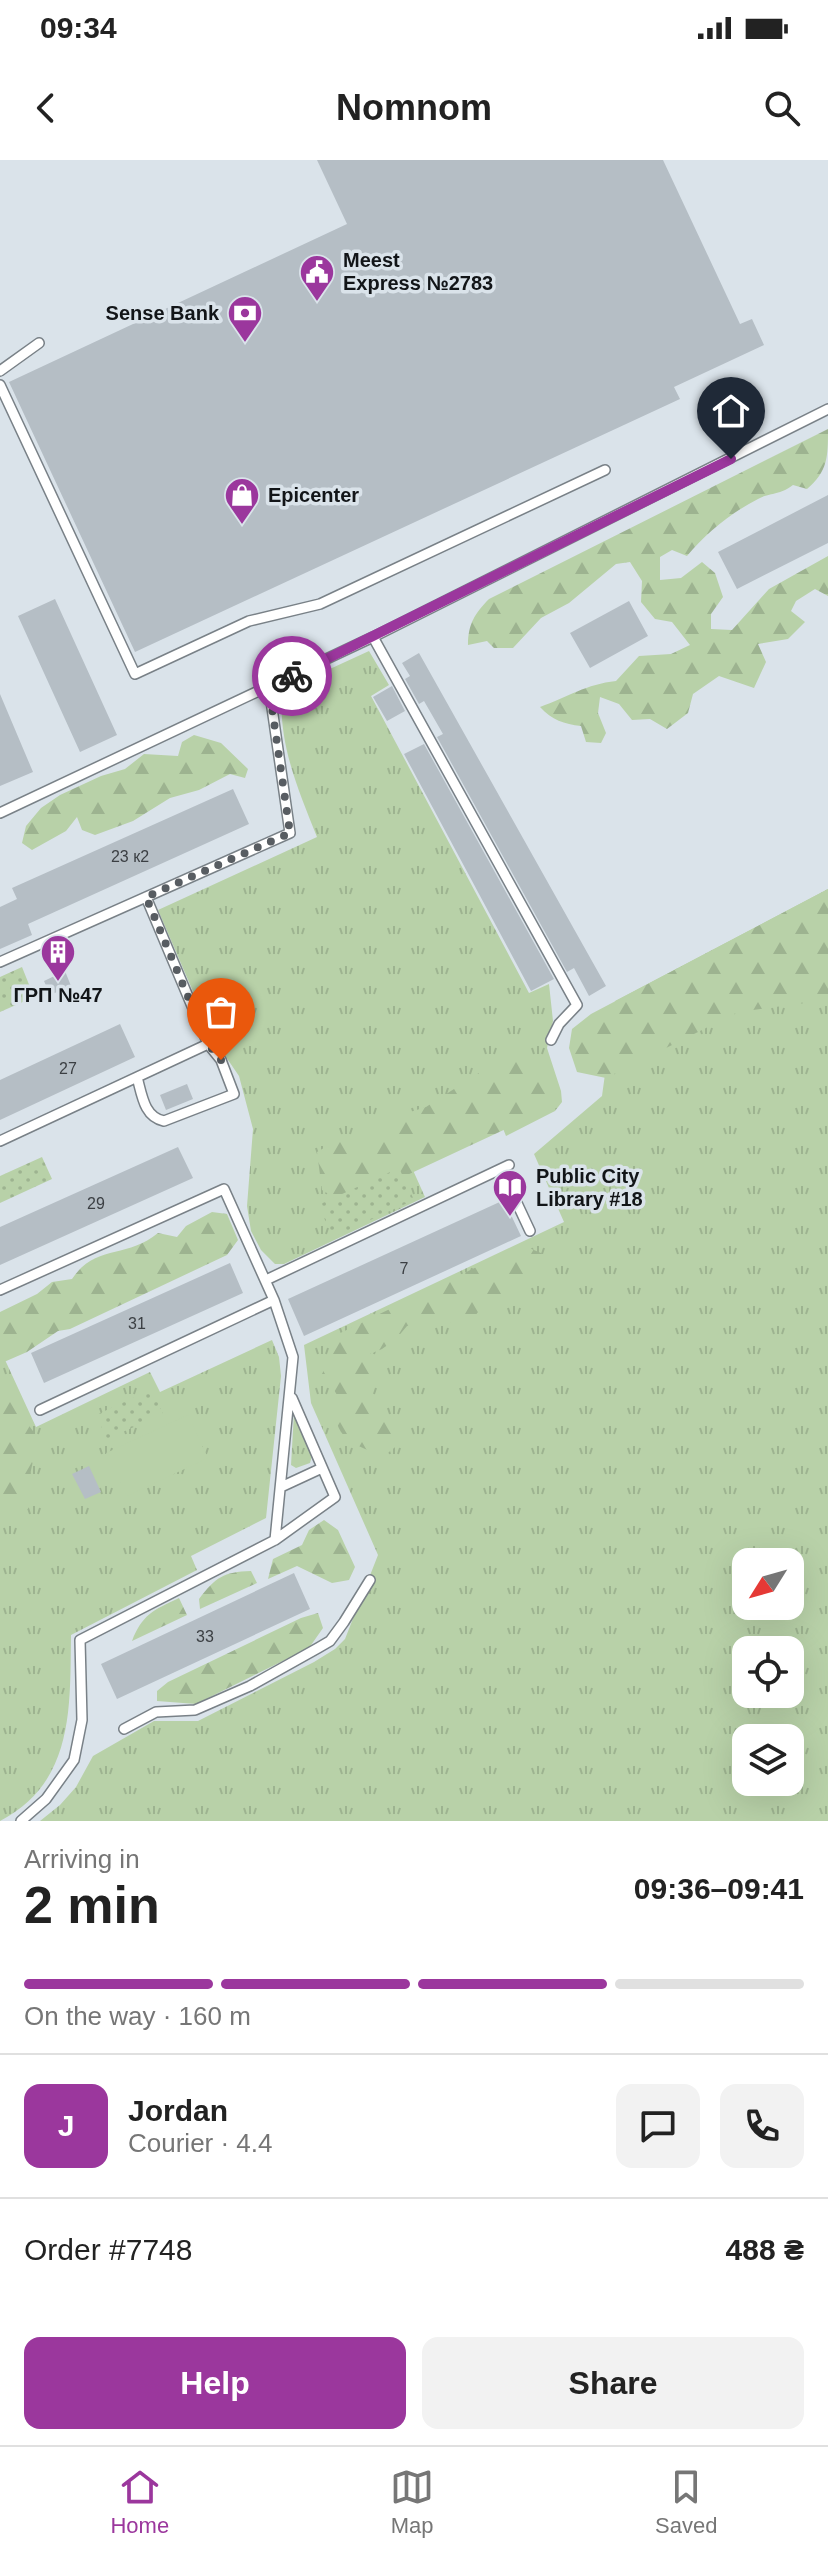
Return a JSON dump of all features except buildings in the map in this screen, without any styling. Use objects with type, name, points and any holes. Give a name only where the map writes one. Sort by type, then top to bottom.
[{"type":"lane","points":[[0,371],[39,343]]},
{"type":"lane","points":[[0,385],[135,674],[249,621],[320,604],[605,470]]},
{"type":"lane","points":[[0,813],[373,637],[828,409]]},
{"type":"lane","points":[[373,637],[577,1005],[559,1024],[551,1040]]},
{"type":"lane","points":[[0,962],[290,833],[269,687]]},
{"type":"lane","points":[[137,1077],[148,1112],[155,1119],[164,1121],[234,1094],[221,1060],[208,1044],[146,897]]},
{"type":"lane","points":[[0,1141],[208,1044]]},
{"type":"lane","points":[[266,1280],[505,1167],[530,1231]]},
{"type":"lane","points":[[0,1290],[224,1189],[266,1280],[293,1357],[275,1540]]},
{"type":"lane","points":[[40,1410],[274,1300]]},
{"type":"lane","points":[[21,1821],[46,1799],[74,1760],[82,1720],[80,1640],[275,1540],[335,1497],[291,1395]]},
{"type":"lane","points":[[281,1487],[322,1468]]},
{"type":"lane","points":[[124,1729],[156,1712],[195,1710],[250,1686],[330,1641],[370,1580]]},
{"type":"green space","points":[[828,429],[823,469],[807,489],[793,485],[763,497],[738,510],[687,556],[672,550],[660,557],[660,580],[681,578],[702,562],[715,573],[723,597],[711,614],[711,629],[732,630],[769,589],[828,556],[828,596],[815,589],[796,601],[791,611],[805,622],[788,639],[758,644],[766,662],[754,688],[719,676],[693,694],[688,713],[667,729],[650,719],[632,720],[619,704],[600,697],[598,713],[606,733],[601,743],[586,742],[581,726],[559,721],[540,707],[586,688],[616,681],[639,656],[671,654],[690,645],[672,622],[655,619],[641,602],[642,581],[630,562],[616,564],[569,603],[541,618],[513,648],[494,648],[487,641],[468,645],[473,619],[489,599]]},
{"type":"green space","points":[[369,651],[389,685],[371,696],[529,993],[549,984],[553,1021],[547,1048],[562,1102],[555,1111],[506,1136],[502,1126],[412,1168],[425,1197],[284,1264],[275,1264],[261,1250],[251,1231],[247,1206],[253,1129],[239,1076],[213,1038],[158,910],[317,837],[286,748],[282,691]]},
{"type":"green space","points":[[194,735],[221,743],[248,769],[245,778],[230,774],[199,790],[170,798],[133,821],[95,835],[82,830],[77,817],[66,831],[32,850],[22,843],[26,826],[41,808],[60,795],[101,776],[125,769],[144,754],[178,756],[182,742]]},
{"type":"green space","points":[[828,889],[828,1821],[40,1821],[76,1787],[93,1756],[154,1721],[198,1721],[314,1662],[345,1639],[378,1555],[311,1403],[304,1345],[564,1222],[534,1154],[602,1096],[615,1001]]},
{"type":"green space","points":[[828,889],[828,1000],[738,1012],[606,1078],[577,1072],[569,1048],[572,1029],[591,1014]]},
{"type":"green space","points":[[22,967],[34,997],[0,1012],[0,977]]},
{"type":"green space","points":[[524,1054],[541,1066],[552,1087],[545,1104],[525,1120],[345,1204],[322,1190],[317,1152],[344,1136],[381,1135],[394,1117],[426,1107],[496,1062]]},
{"type":"green space","points":[[42,1157],[52,1179],[0,1203],[0,1176]]},
{"type":"green space","points":[[399,1168],[414,1200],[333,1237],[318,1205]]},
{"type":"green space","points":[[212,1212],[227,1214],[238,1240],[227,1255],[70,1329],[58,1331],[27,1352],[4,1362],[0,1374],[0,1312],[37,1294],[52,1282],[72,1279],[81,1268],[101,1256],[135,1246],[158,1233],[177,1237],[186,1226]]},
{"type":"green space","points":[[522,1245],[548,1256],[552,1271],[537,1268],[518,1283],[509,1305],[478,1312],[469,1324],[430,1320],[407,1326],[396,1339],[370,1354],[379,1379],[373,1390],[371,1406],[386,1414],[399,1444],[384,1456],[361,1447],[345,1436],[336,1420],[337,1395],[321,1376],[328,1362],[330,1338]]},
{"type":"green space","points":[[272,1340],[279,1357],[281,1376],[266,1518],[191,1556],[197,1570],[71,1635],[68,1716],[55,1765],[42,1786],[24,1805],[0,1821],[0,1349],[36,1427],[150,1372],[160,1392]]},
{"type":"green space","points":[[0,1374],[19,1412],[38,1438],[28,1484],[29,1508],[15,1517],[0,1493]]},
{"type":"green space","points":[[152,1389],[163,1414],[107,1439],[96,1415]]},
{"type":"green space","points":[[294,1413],[312,1456],[310,1463],[296,1468],[291,1465]]},
{"type":"green space","points":[[188,1415],[208,1458],[127,1496],[106,1453]]},
{"type":"green space","points":[[324,1520],[338,1530],[355,1567],[349,1580],[332,1583],[297,1566],[268,1579],[273,1559],[302,1545],[309,1530]]},
{"type":"green space","points":[[251,1571],[257,1583],[200,1609],[199,1599],[210,1585],[227,1574]]},
{"type":"green space","points":[[179,1598],[187,1615],[132,1641],[150,1614]]},
{"type":"green space","points":[[318,1613],[323,1628],[309,1648],[196,1704],[157,1701],[157,1691],[168,1682],[301,1618]]},
{"type":"way so far","points":[[221,1060],[208,1044],[146,897],[290,833],[269,687],[292,676]]},
{"type":"place","name":"Meest Express №2783","points":[[317,303]]},
{"type":"place","name":"Sense Bank","points":[[245,344]]},
{"type":"place","name":"Epicenter","points":[[242,526]]},
{"type":"place","name":"ГРП №47","points":[[58,983]]},
{"type":"place","name":"Public City Library #18","points":[[510,1218]]},
{"type":"route","points":[[292,676],[731,459]]}]
